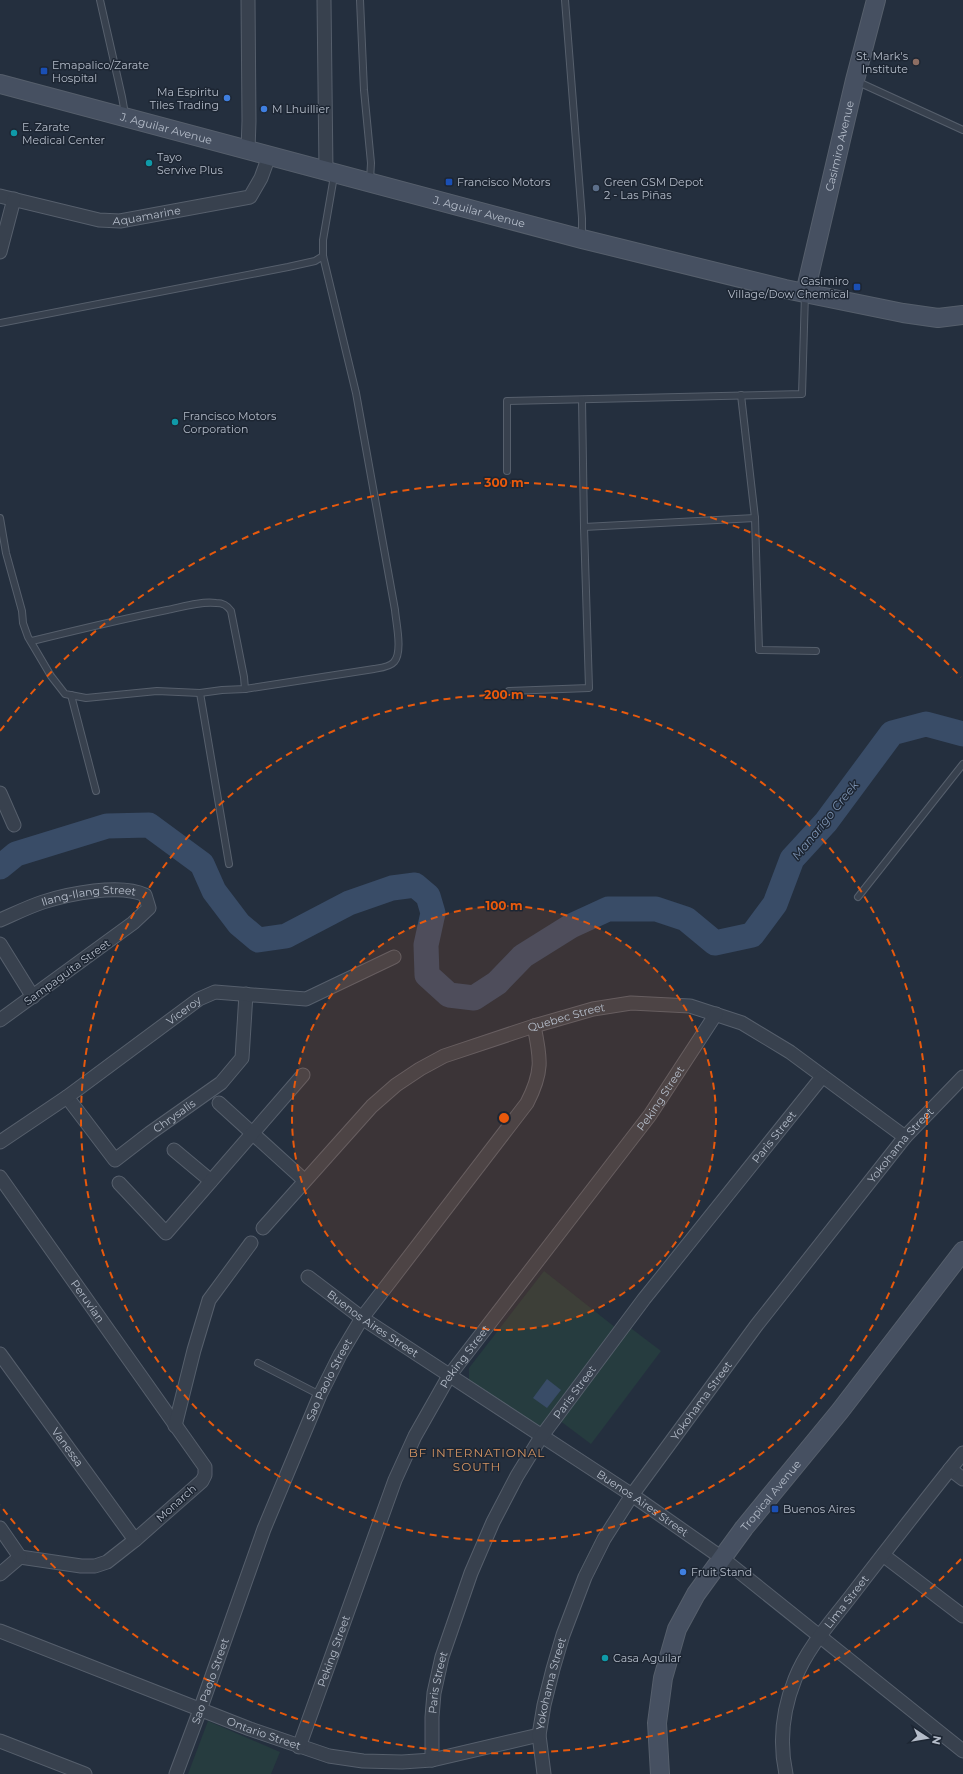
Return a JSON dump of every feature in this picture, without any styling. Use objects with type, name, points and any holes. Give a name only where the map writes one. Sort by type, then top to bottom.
[{"type":"main road","name":"Casimiro Avenue","points":[[805,293],[855,80],[876,0]]},
{"type":"main road","name":"J. Aguilar Avenue","points":[[0,83],[370,184],[582,239],[805,293],[903,313],[938,318],[963,315]]},
{"type":"main road","name":"Tropical Avenue","points":[[660,1774],[657,1723],[663,1678],[677,1628],[696,1594],[744,1528],[840,1411],[963,1251]]},
{"type":"street","points":[[248,0],[248,150]]},
{"type":"street","points":[[324,0],[330,172]]},
{"type":"street","name":"Aquamarine","points":[[0,196],[99,220],[120,221],[250,197],[261,178],[270,156]]},
{"type":"street","points":[[0,252],[14,200]]},
{"type":"street","points":[[0,793],[14,825]]},
{"type":"street","name":"Ilang-Ilang Street","points":[[0,920],[42,902],[100,890],[132,891],[145,895],[148,908],[134,923]]},
{"type":"street","name":"Sampaguita Street","points":[[0,1020],[134,923]]},
{"type":"street","points":[[0,944],[33,997]]},
{"type":"street","name":"Viceroy","points":[[0,1142],[67,1097],[199,998],[215,992],[306,999],[394,957]]},
{"type":"street","name":"Chrysalis","points":[[67,1097],[115,1160],[150,1133],[221,1083],[242,1058],[246,994]]},
{"type":"street","name":"Quebec Street","points":[[263,1228],[304,1180],[372,1106],[396,1085],[444,1056],[593,1008],[631,1003],[690,1006],[742,1023],[790,1052],[822,1077],[906,1136]]},
{"type":"street","name":"Peking Street","points":[[299,1747],[395,1480],[415,1436],[449,1376],[650,1115],[684,1066],[716,1014]]},
{"type":"street","name":"Sao Paolo Street","points":[[176,1774],[264,1529],[320,1395],[362,1318],[528,1104],[536,1087],[540,1070],[539,1052],[534,1026]]},
{"type":"street","points":[[119,1183],[166,1233],[303,1075]]},
{"type":"street","name":"Paris Street","points":[[432,1760],[431,1727],[434,1692],[442,1657],[452,1625],[493,1522],[518,1476],[541,1437],[644,1299],[822,1077]]},
{"type":"street","name":"Yokohama Street","points":[[544,1774],[540,1735],[544,1705],[563,1635],[585,1578],[604,1539],[632,1495],[756,1326],[906,1136],[963,1077]]},
{"type":"street","points":[[219,1103],[304,1180]]},
{"type":"street","points":[[174,1150],[211,1182]]},
{"type":"street","name":"Peruvian","points":[[0,1177],[175,1426]]},
{"type":"street","points":[[175,1426],[194,1350],[209,1300],[251,1243]]},
{"type":"street","name":"Buenos Aires Street","points":[[308,1277],[362,1318],[541,1437],[632,1495],[722,1558],[963,1751]]},
{"type":"street","name":"Vanessa","points":[[0,1354],[135,1540]]},
{"type":"street","name":"Monarch","points":[[20,1557],[81,1566],[95,1566],[107,1562],[135,1540],[202,1481],[205,1475],[205,1467],[175,1426]]},
{"type":"street","name":"Lima Street","points":[[786,1774],[782,1735],[787,1705],[795,1678],[819,1637],[963,1453]]},
{"type":"street","points":[[950,1469],[963,1479]]},
{"type":"street","points":[[0,1528],[20,1557],[0,1574]]},
{"type":"street","points":[[883,1555],[963,1616]]},
{"type":"street","name":"Ontario Street","points":[[0,1631],[200,1710],[299,1747],[329,1756],[363,1761],[402,1762],[432,1760],[540,1735]]},
{"type":"street","points":[[0,1741],[85,1774]]},
{"type":"lane","points":[[100,0],[122,97],[125,118]]},
{"type":"lane","points":[[360,0],[364,90],[371,163],[370,184]]},
{"type":"lane","points":[[565,0],[582,218],[582,239]]},
{"type":"lane","points":[[855,80],[963,130]]},
{"type":"lane","points":[[0,518],[6,553],[22,612],[23,623],[56,684],[65,694],[86,698],[157,691],[200,693],[245,689],[374,670],[390,666],[394,662],[398,648],[395,610],[356,393],[323,256],[323,240],[330,172]]},
{"type":"lane","points":[[0,323],[307,263],[315,261],[323,256]]},
{"type":"lane","points":[[507,471],[507,401],[802,394],[805,293]]},
{"type":"lane","points":[[741,395],[755,518],[759,650],[816,651]]},
{"type":"lane","points":[[509,691],[589,688],[582,400]]},
{"type":"lane","points":[[584,527],[755,518]]},
{"type":"lane","points":[[32,641],[103,623],[193,605],[214,602],[220,603],[228,607],[231,611],[245,689]]},
{"type":"lane","points":[[200,693],[229,864]]},
{"type":"lane","points":[[71,695],[96,791]]},
{"type":"lane","points":[[858,897],[963,764]]},
{"type":"lane","points":[[258,1363],[320,1395]]},
{"type":"green space","points":[[544,1271],[616,1328],[539,1428],[469,1381],[469,1368]]},
{"type":"green space","points":[[628,1326],[661,1351],[591,1444],[559,1420]]},
{"type":"green space","points":[[208,1721],[280,1752],[271,1774],[188,1774]]},
{"type":"water","points":[[547,1379],[561,1390],[547,1408],[533,1398]]},
{"type":"waterway","name":"Manarigo Creek","points":[[0,867],[16,854],[107,826],[149,825],[202,864],[214,891],[239,924],[258,940],[286,936],[349,903],[392,888],[415,885],[428,896],[433,913],[426,945],[427,975],[449,995],[474,998],[497,983],[523,956],[571,926],[608,909],[656,909],[686,919],[715,943],[752,935],[775,904],[792,859],[826,822],[892,733],[926,724],[963,734]]},
{"type":"place","name":"St. Mark's Institute","points":[[916,62]]},
{"type":"place","name":"Emapalico/Zarate Hospital","points":[[44,71]]},
{"type":"place","name":"Ma Espiritu Tiles Trading","points":[[227,98]]},
{"type":"place","name":"M Lhuillier","points":[[264,109]]},
{"type":"place","name":"E. Zarate Medical Center","points":[[14,133]]},
{"type":"place","name":"Tayo Servive Plus","points":[[149,163]]},
{"type":"place","name":"Francisco Motors","points":[[449,182]]},
{"type":"place","name":"Green GSM Depot 2 - Las Piñas","points":[[596,188]]},
{"type":"place","name":"Casimiro Village/Dow Chemical","points":[[857,287]]},
{"type":"place","name":"Francisco Motors Corporation","points":[[175,422]]},
{"type":"place","name":"Buenos Aires","points":[[775,1509]]},
{"type":"place","name":"Fruit Stand","points":[[683,1572]]},
{"type":"place","name":"Casa Aguilar","points":[[605,1658]]},
{"type":"district","name":"BF INTERNATIONAL SOUTH","points":[[477,1459]]}]
